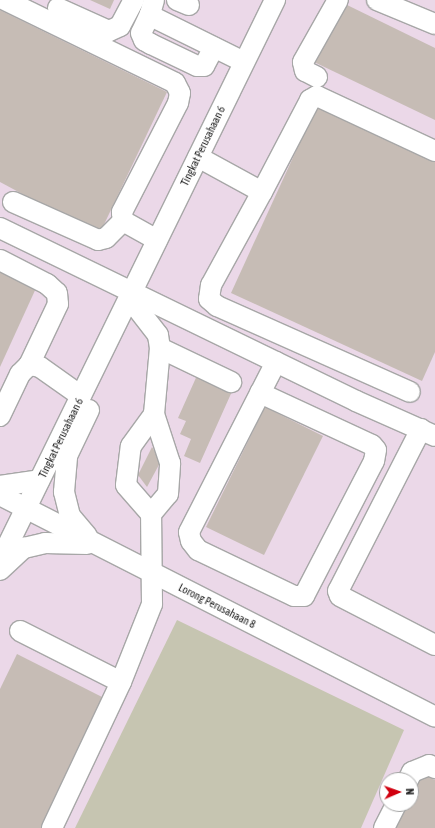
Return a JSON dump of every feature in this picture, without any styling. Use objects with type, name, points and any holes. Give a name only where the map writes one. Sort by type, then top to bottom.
[{"type":"street","points":[[5,0],[175,84],[180,93],[178,103],[122,212],[123,221]]},
{"type":"street","points":[[58,8],[109,31],[120,26],[134,0]]},
{"type":"street","name":"Tingkat Perusahaan 6","points":[[96,545],[70,516],[64,492],[67,456],[134,300],[157,240],[275,0]]},
{"type":"street","points":[[316,77],[305,71],[303,62],[338,0]]},
{"type":"street","points":[[377,0],[435,24]]},
{"type":"street","points":[[152,7],[141,33],[144,40],[197,66],[204,66],[214,47],[244,62]]},
{"type":"street","points":[[410,392],[369,375],[344,357],[217,306],[210,299],[211,285],[310,100],[317,96],[435,151]]},
{"type":"street","points":[[198,157],[262,192]]},
{"type":"street","points":[[14,202],[98,240],[106,238],[123,221]]},
{"type":"street","points":[[123,221],[157,240]]},
{"type":"street","points":[[0,228],[134,300],[276,362],[356,401],[428,432],[338,591],[340,596],[435,645]]},
{"type":"street","points":[[0,260],[46,284],[57,293],[58,304],[29,365],[20,374],[0,416]]},
{"type":"street","points":[[134,300],[158,335],[160,348],[154,414],[170,463],[168,494],[151,514]]},
{"type":"street","name":"Tingkat Perusahaan 6","points":[[0,561],[81,396],[134,300]]},
{"type":"street","points":[[160,348],[231,382]]},
{"type":"street","points":[[260,393],[372,445],[376,450],[374,461],[304,596],[294,596],[198,550],[191,541],[189,532],[260,393],[276,362]]},
{"type":"street","points":[[29,365],[40,367],[81,396]]},
{"type":"street","points":[[356,401],[369,375]]},
{"type":"street","points":[[52,828],[121,682],[152,604],[153,574],[151,514],[126,485],[131,446],[154,414]]},
{"type":"street","points":[[0,486],[40,480]]},
{"type":"street","name":"Lorong Perusahaan 8","points":[[0,495],[435,717]]},
{"type":"street","points":[[0,537],[0,544]]},
{"type":"street","points":[[0,570],[24,548],[45,543],[96,545]]},
{"type":"street","points":[[20,631],[121,682]]},
{"type":"street","points":[[412,772],[429,765],[435,768]]},
{"type":"street","points":[[384,828],[392,812]]},
{"type":"shaded area","points":[[0,0],[435,0],[435,828],[0,828]]},
{"type":"shaded area","points":[[177,620],[404,730],[386,772],[379,772],[379,787],[361,828],[75,828]]},
{"type":"building","points":[[90,0],[114,0],[110,9]]},
{"type":"building","points":[[343,3],[435,48],[435,120],[314,62]]},
{"type":"building","points":[[0,10],[167,92],[99,235],[0,182]]},
{"type":"building","points":[[317,105],[435,160],[435,352],[422,381],[231,293]]},
{"type":"building","points":[[0,269],[37,286],[0,367]]},
{"type":"building","points":[[199,371],[234,387],[200,463],[184,456],[191,439],[180,434],[186,421],[178,418]]},
{"type":"building","points":[[265,407],[323,436],[264,555],[206,527]]},
{"type":"building","points":[[152,447],[161,461],[147,487],[138,475]]},
{"type":"building","points":[[17,654],[108,700],[44,828],[0,828],[0,689]]},
{"type":"building","points":[[419,772],[435,780],[435,828],[391,828],[398,812],[419,812]]}]
